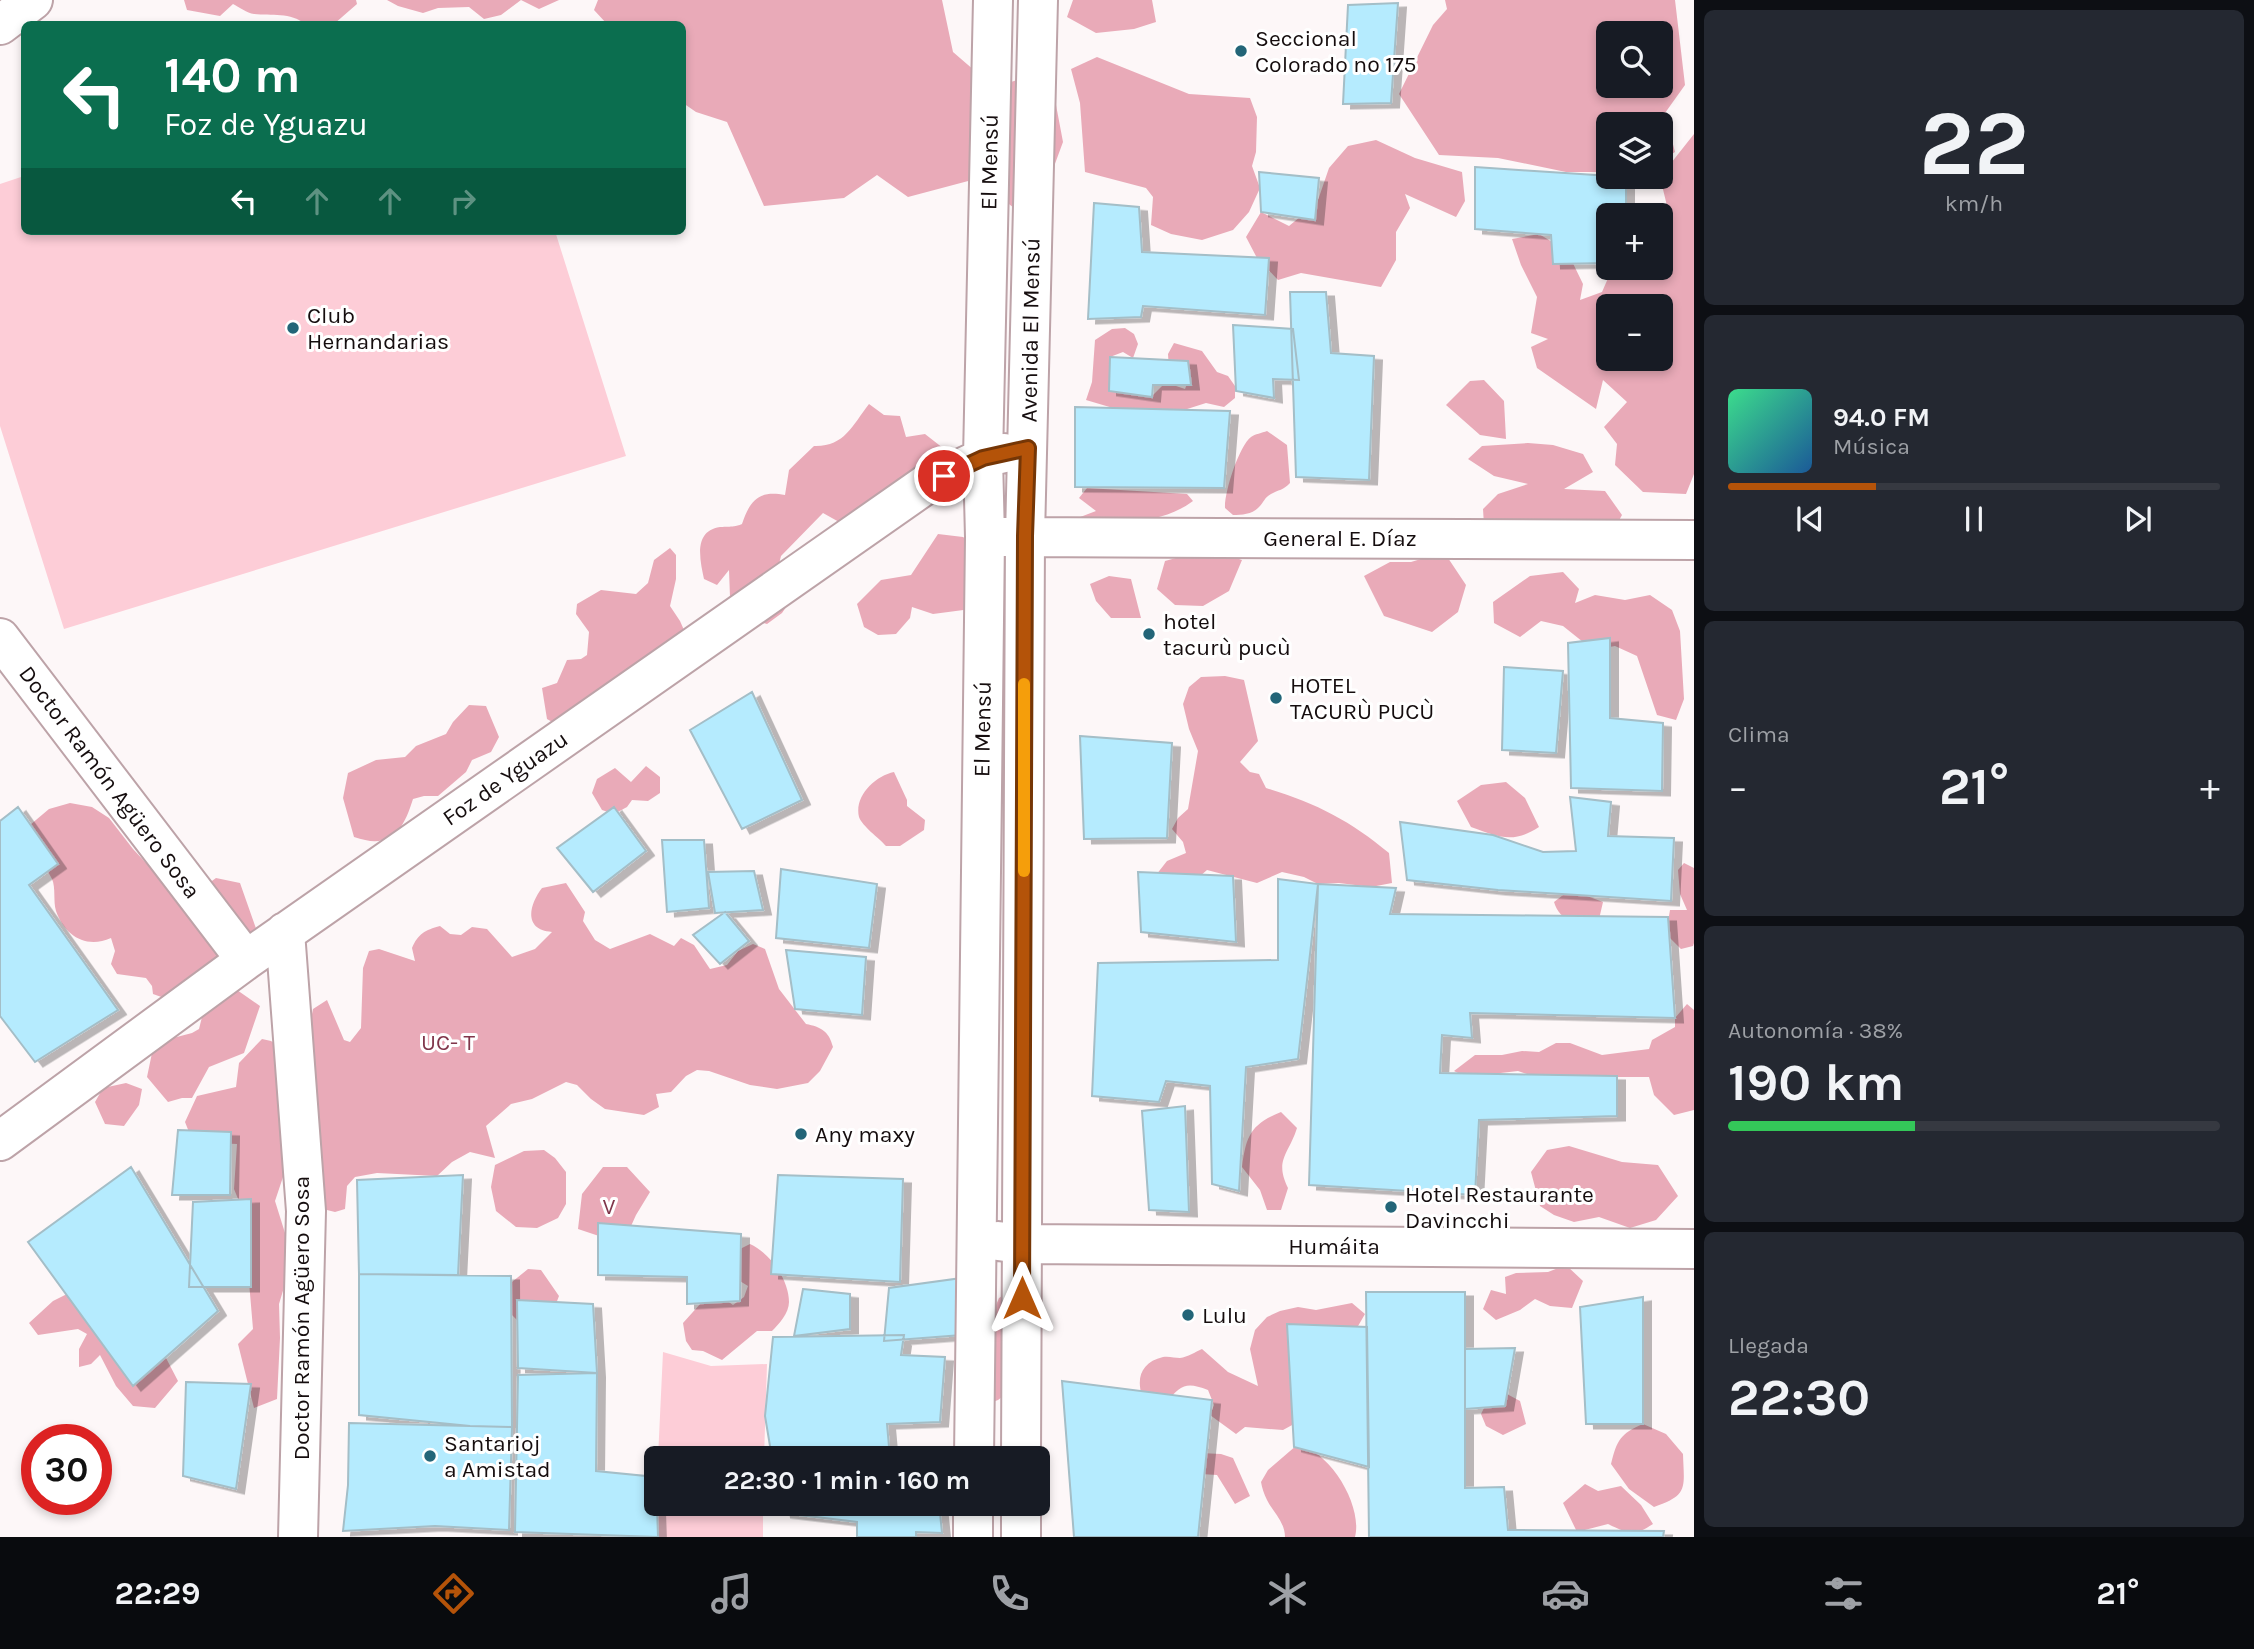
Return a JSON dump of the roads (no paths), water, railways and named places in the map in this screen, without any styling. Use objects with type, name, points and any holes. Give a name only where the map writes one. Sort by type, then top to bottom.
[{"type":"street","points":[[0,25],[33,0]]},
{"type":"street","name":"El Mensú","points":[[974,1446],[985,537],[983,458],[993,0]]},
{"type":"street","name":"Avenida El Mensú","points":[[1021,1446],[1025,536],[1038,0]]},
{"type":"street","name":"Foz de Yguazu","points":[[0,1141],[285,932],[925,485],[983,458],[1028,448]]},
{"type":"street","name":"General E. Díaz","points":[[985,537],[1694,540]]},
{"type":"street","name":"Doctor Ramón Agüero Sosa","points":[[0,638],[246,960]]},
{"type":"street","name":"Doctor Ramón Agüero Sosa","points":[[285,932],[306,1211],[298,1537]]},
{"type":"street","name":"Humáita","points":[[975,1238],[1022,1244],[1694,1249]]},
{"type":"street","points":[[973,1516],[973,1537]]},
{"type":"street","points":[[1021,1516],[1021,1537]]},
{"type":"place","name":"Seccional Colorado nº 175","points":[[1241,51]]},
{"type":"place","name":"Club Hernandarias","points":[[293,328]]},
{"type":"place","name":"hotel tacurù pucù","points":[[1149,634]]},
{"type":"place","name":"HOTEL TACURÙ PUCÙ","points":[[1276,698]]},
{"type":"place","name":"Any maxy","points":[[801,1134]]},
{"type":"place","name":"Hotel Restaurante Davincchi","points":[[1391,1207]]},
{"type":"place","name":"Lulu","points":[[1188,1315]]},
{"type":"place","name":"Santarioj a Amistad","points":[[430,1456]]},
{"type":"park label","name":"UC- T","points":[[448,1042]]},
{"type":"park label","name":"V","points":[[609,1206]]}]
